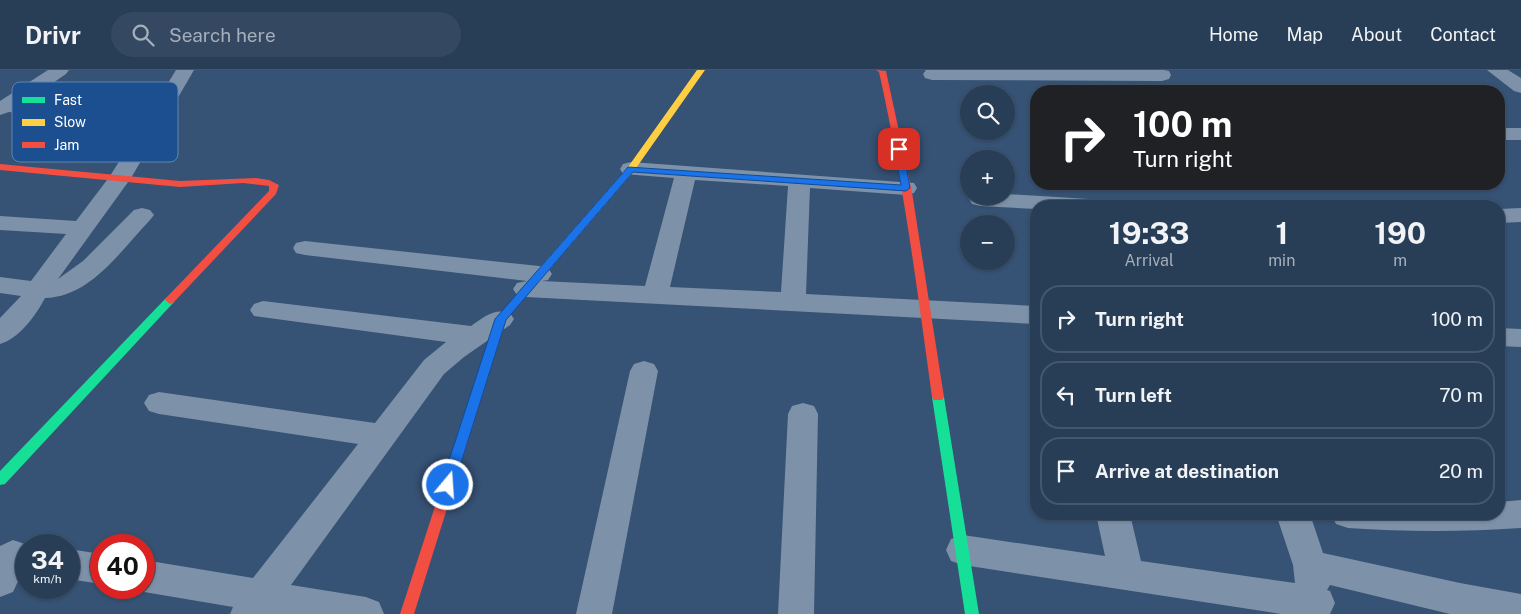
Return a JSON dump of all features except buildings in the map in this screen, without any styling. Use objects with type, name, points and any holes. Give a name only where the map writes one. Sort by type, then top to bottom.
[{"type":"street","points":[[42,82],[60,70]]},
{"type":"street","points":[[178,82],[185,70]]},
{"type":"street","points":[[256,604],[434,367],[500,319],[631,169],[701,70]]},
{"type":"street","points":[[880,70],[882,71],[892,110],[906,188],[972,614]]},
{"type":"street","points":[[1496,70],[1521,87]]},
{"type":"street","points":[[932,74],[1159,73],[1170,85]]},
{"type":"street","points":[[1505,134],[1521,134]]},
{"type":"street","points":[[0,347],[38,289],[130,162]]},
{"type":"street","points":[[0,167],[198,185],[256,180],[268,181],[274,185],[273,192],[0,480]]},
{"type":"street","points":[[631,169],[906,188]]},
{"type":"street","points":[[655,296],[686,173]]},
{"type":"street","points":[[793,302],[799,180]]},
{"type":"street","points":[[1015,201],[1030,202]]},
{"type":"street","points":[[0,286],[38,289],[62,288],[76,281],[142,215]]},
{"type":"street","points":[[1505,216],[1521,215]]},
{"type":"street","points":[[0,223],[83,228]]},
{"type":"street","points":[[305,248],[532,282],[655,296],[925,308],[1030,316]]},
{"type":"street","points":[[263,310],[475,336]]},
{"type":"street","points":[[407,614],[500,319]]},
{"type":"street","points":[[594,614],[644,371]]},
{"type":"street","points":[[159,403],[382,436]]},
{"type":"street","points":[[796,614],[803,414]]},
{"type":"street","points":[[1505,515],[1521,514]]},
{"type":"street","points":[[1114,520],[1126,574]]},
{"type":"street","points":[[962,550],[1126,574],[1318,609],[1310,565],[1295,520]]},
{"type":"street","points":[[1310,565],[1460,600],[1521,611]]},
{"type":"street","points":[[155,579],[256,604],[366,614]]},
{"type":"traffic: fast","points":[[0,480],[170,300]]},
{"type":"traffic: fast","points":[[938,397],[972,614]]},
{"type":"traffic: slow","points":[[533,282],[631,169],[701,70]]},
{"type":"traffic: jam","points":[[880,70],[882,71],[892,111],[900,151],[938,397]]},
{"type":"traffic: jam","points":[[0,167],[180,184],[256,181],[274,185],[273,192],[170,300]]},
{"type":"traffic: jam","points":[[407,614],[501,319],[533,282]]},
{"type":"route","points":[[448,485],[500,319],[631,169],[906,188],[899,149]]}]
